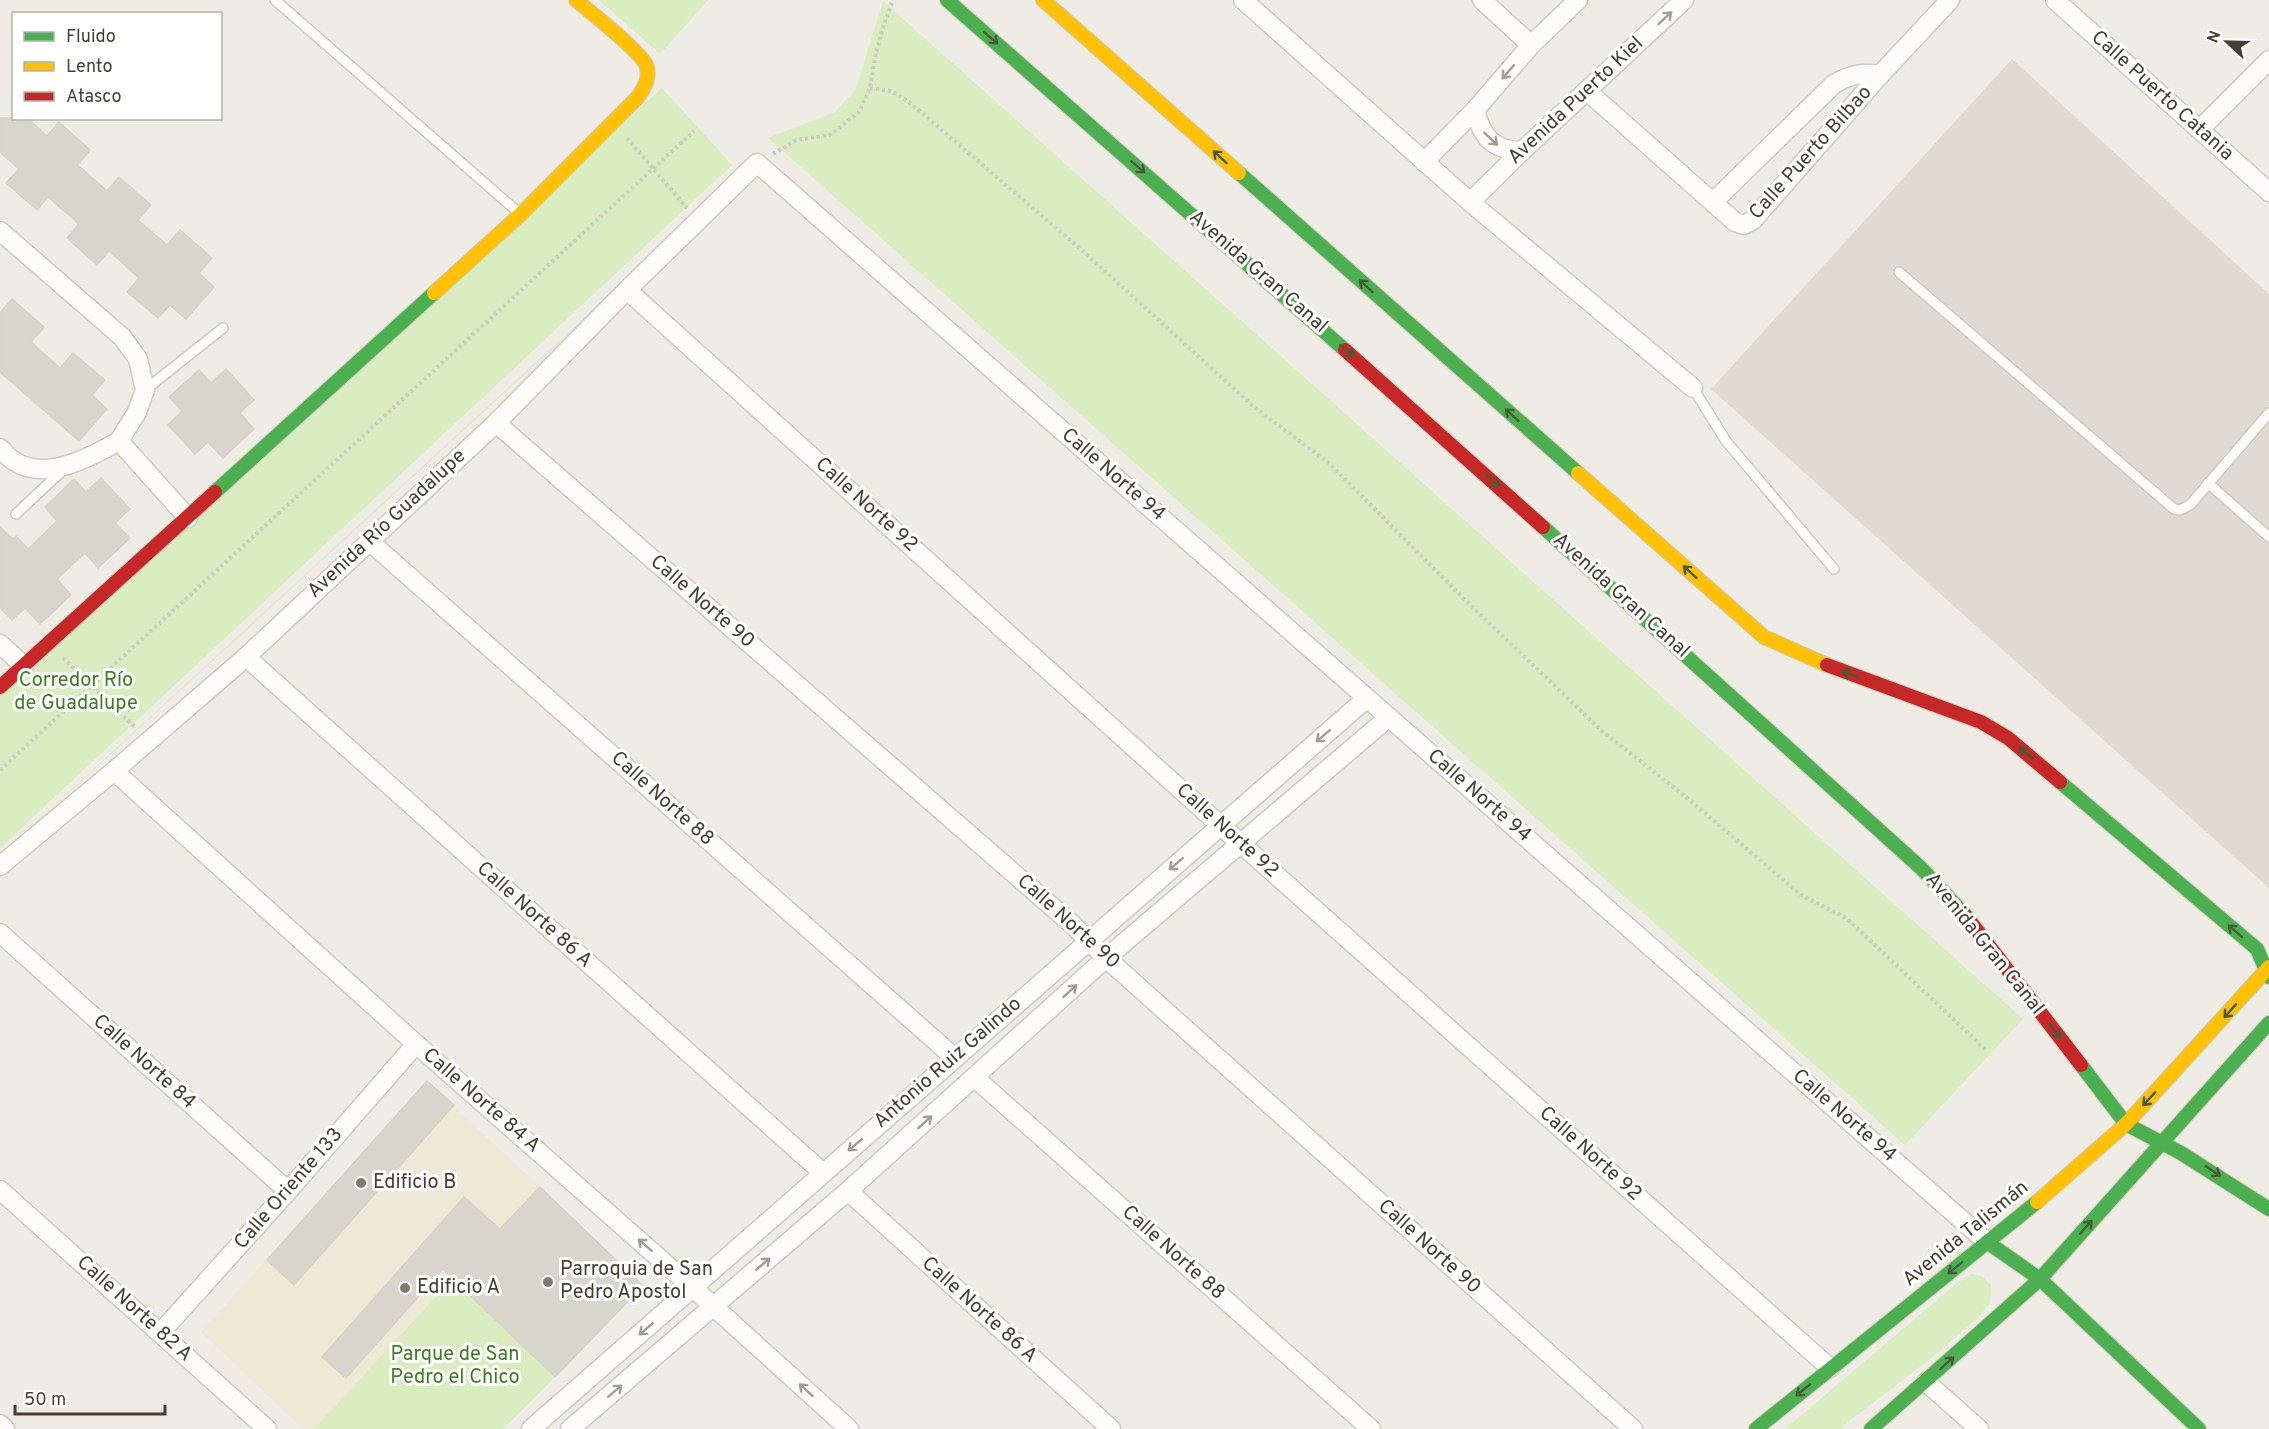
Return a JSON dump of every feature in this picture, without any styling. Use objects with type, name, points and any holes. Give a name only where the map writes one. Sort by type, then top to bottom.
[{"type":"main road","points":[[0,687],[521,214],[638,97],[649,77],[644,59],[576,0]]},
{"type":"main road","name":"Avenida Gran Canal","points":[[947,0],[1454,446],[1922,868],[1964,914],[2126,1124],[2200,1162],[2269,1209]]},
{"type":"main road","points":[[1043,0],[1764,637],[1821,663],[1981,722],[2008,738],[2257,949],[2268,972]]},
{"type":"main road","name":"Avenida Talismán","points":[[1756,1429],[2059,1185],[2126,1124],[2268,972]]},
{"type":"main road","points":[[1871,1429],[2040,1279],[2269,1023]]},
{"type":"main road","name":"Calle Norte 94","points":[[1987,1242],[2040,1279],[2186,1425]]},
{"type":"street","points":[[1243,0],[1470,202],[1694,388]]},
{"type":"street","points":[[1482,0],[1531,45]]},
{"type":"street","points":[[1424,162],[1475,110],[1531,45],[1578,0]]},
{"type":"street","name":"Avenida Puerto Kiel","points":[[1470,202],[1684,0]]},
{"type":"street","name":"Calle Puerto Bilbao","points":[[1587,91],[1735,222],[1749,224],[1880,75],[1950,0]]},
{"type":"street","name":"Calle Puerto Catania","points":[[2055,0],[2269,192]]},
{"type":"street","points":[[2200,129],[2269,60]]},
{"type":"street","name":"Calle Puerto Bilbao","points":[[1713,202],[1834,84],[1851,74],[1880,75]]},
{"type":"street","points":[[1475,110],[1479,126],[1486,137],[1502,148],[1522,151]]},
{"type":"street","name":"Avenida Río Guadalupe","points":[[0,866],[246,657],[496,423],[757,163]]},
{"type":"street","name":"Calle Norte 94","points":[[757,163],[1987,1242]]},
{"type":"street","points":[[0,231],[122,337],[138,359],[145,390],[137,412],[119,441],[97,454],[68,466],[38,469],[26,466],[14,461],[0,448]]},
{"type":"street","name":"Calle Norte 92","points":[[627,290],[1221,826],[1830,1368]]},
{"type":"street","name":"Calle Norte 90","points":[[496,423],[1063,917],[1633,1429]]},
{"type":"street","points":[[119,441],[188,518]]},
{"type":"street","name":"Calle Norte 88","points":[[369,541],[955,1058]]},
{"type":"street","points":[[0,644],[24,666]]},
{"type":"street","name":"Calle Norte 86 A","points":[[246,657],[823,1173]]},
{"type":"street","name":"Antonio Ruiz Galindo","points":[[531,1429],[1087,940],[1367,698]]},
{"type":"street","name":"Antonio Ruiz Galindo","points":[[570,1429],[848,1191],[1106,958],[1389,717]]},
{"type":"street","name":"Calle Norte 84 A","points":[[114,771],[416,1044],[714,1306],[849,1429]]},
{"type":"street","name":"Calle Norte 84","points":[[0,933],[288,1191]]},
{"type":"street","name":"Calle Oriente 133","points":[[161,1332],[416,1044]]},
{"type":"street","name":"Calle Norte 88","points":[[975,1078],[1371,1429]]},
{"type":"street","name":"Calle Norte 82 A","points":[[0,1190],[267,1429]]},
{"type":"street","name":"Calle Norte 86 A","points":[[848,1191],[1111,1429]]},
{"type":"street","points":[[1926,1382],[1979,1429]]},
{"type":"street","points":[[0,1424],[5,1429]]},
{"type":"lane","points":[[275,0],[521,214]]},
{"type":"lane","points":[[1899,272],[2174,509],[2185,508],[2269,413]]},
{"type":"lane","points":[[145,390],[223,328]]},
{"type":"lane","points":[[1694,388],[1726,441],[1834,569]]},
{"type":"lane","points":[[16,514],[68,466]]},
{"type":"lane","points":[[2208,483],[2269,537]]},
{"type":"path","points":[[757,163],[796,140],[830,135],[859,112],[870,88],[878,44],[893,0]]},
{"type":"path","points":[[870,88],[891,91],[909,102],[1084,252],[1254,407],[1330,464],[1463,598],[1603,732],[1680,792],[1801,895],[1846,918],[1986,1050]]},
{"type":"path","points":[[613,122],[697,221]]},
{"type":"path","points":[[0,770],[694,131]]},
{"type":"path","points":[[48,644],[149,741]]},
{"type":"shaded area","points":[[2012,59],[2269,294],[2269,888],[1711,389]]},
{"type":"shaded area","points":[[427,1081],[540,1187],[314,1429],[303,1429],[201,1332]]},
{"type":"green space","points":[[599,0],[708,0],[660,54]]},
{"type":"green space","points":[[883,1],[2023,1019],[1905,1145],[768,138],[835,112],[856,89]]},
{"type":"green space","name":"Corredor Río de Guadalupe","points":[[662,88],[732,165],[0,848],[0,679]]},
{"type":"green space","points":[[758,160],[0,856],[0,855]]},
{"type":"green space","points":[[1971,1274],[1982,1276],[1991,1285],[1990,1303],[1979,1317],[1929,1360],[1839,1429],[1785,1429],[1957,1283]]},
{"type":"green space","name":"Parque de San Pedro el Chico","points":[[453,1278],[555,1377],[503,1429],[314,1429]]},
{"type":"building","points":[[0,118],[29,120],[47,136],[59,122],[90,150],[78,165],[107,191],[119,177],[151,205],[138,220],[167,245],[180,230],[212,258],[199,273],[214,287],[186,319],[170,305],[158,318],[127,292],[139,278],[109,251],[97,265],[67,238],[79,224],[48,197],[37,210],[6,183],[19,169],[0,152]]},
{"type":"building","points":[[12,299],[44,327],[31,342],[60,368],[73,353],[105,380],[92,395],[107,409],[79,441],[0,372],[0,313]]},
{"type":"building","points":[[226,369],[254,400],[240,413],[254,429],[223,458],[208,442],[195,454],[168,425],[182,411],[169,397],[199,370],[211,383]]},
{"type":"building","points":[[101,478],[130,509],[115,523],[130,538],[98,568],[85,553],[57,579],[71,595],[40,624],[25,608],[12,620],[0,608],[0,527],[13,539],[16,536],[28,549],[57,521],[45,507],[74,479],[86,492]]},
{"type":"building","name":"Edificio B","points":[[427,1081],[454,1105],[294,1285],[267,1260]]},
{"type":"building","name":"Parroquia de San Pedro Apostol","points":[[540,1187],[643,1286],[555,1377],[443,1269],[346,1378],[322,1357],[464,1197],[500,1229]]},
{"type":"traffic: fast","points":[[947,0],[1345,350]]},
{"type":"traffic: fast","points":[[1239,173],[1578,473]]},
{"type":"traffic: fast","points":[[215,492],[434,293]]},
{"type":"traffic: fast","points":[[1543,527],[1921,868],[1966,916]]},
{"type":"traffic: fast","points":[[2060,782],[2257,949],[2269,977]]},
{"type":"traffic: fast","points":[[1871,1429],[2040,1279],[2269,1023]]},
{"type":"traffic: fast","points":[[2081,1065],[2126,1124],[2181,1153],[2269,1209]]},
{"type":"traffic: fast","points":[[1756,1429],[2037,1202]]},
{"type":"traffic: fast","points":[[1987,1242],[2040,1279],[2199,1429]]},
{"type":"traffic: slow","points":[[434,293],[521,214],[638,97],[644,86],[648,71],[636,52],[576,0]]},
{"type":"traffic: slow","points":[[1043,0],[1239,173]]},
{"type":"traffic: slow","points":[[1578,473],[1764,637],[1827,665]]},
{"type":"traffic: slow","points":[[2037,1202],[2126,1124],[2269,967]]},
{"type":"traffic: jam","points":[[1345,350],[1543,527]]},
{"type":"traffic: jam","points":[[0,687],[215,492]]},
{"type":"traffic: jam","points":[[1827,665],[1981,722],[2008,738],[2060,782]]},
{"type":"traffic: jam","points":[[1966,916],[2081,1065]]},
{"type":"place","name":"Edificio B","points":[[361,1183]]},
{"type":"place","name":"Parroquia de San Pedro Apostol","points":[[548,1282]]},
{"type":"place","name":"Edificio A","points":[[405,1288]]}]
